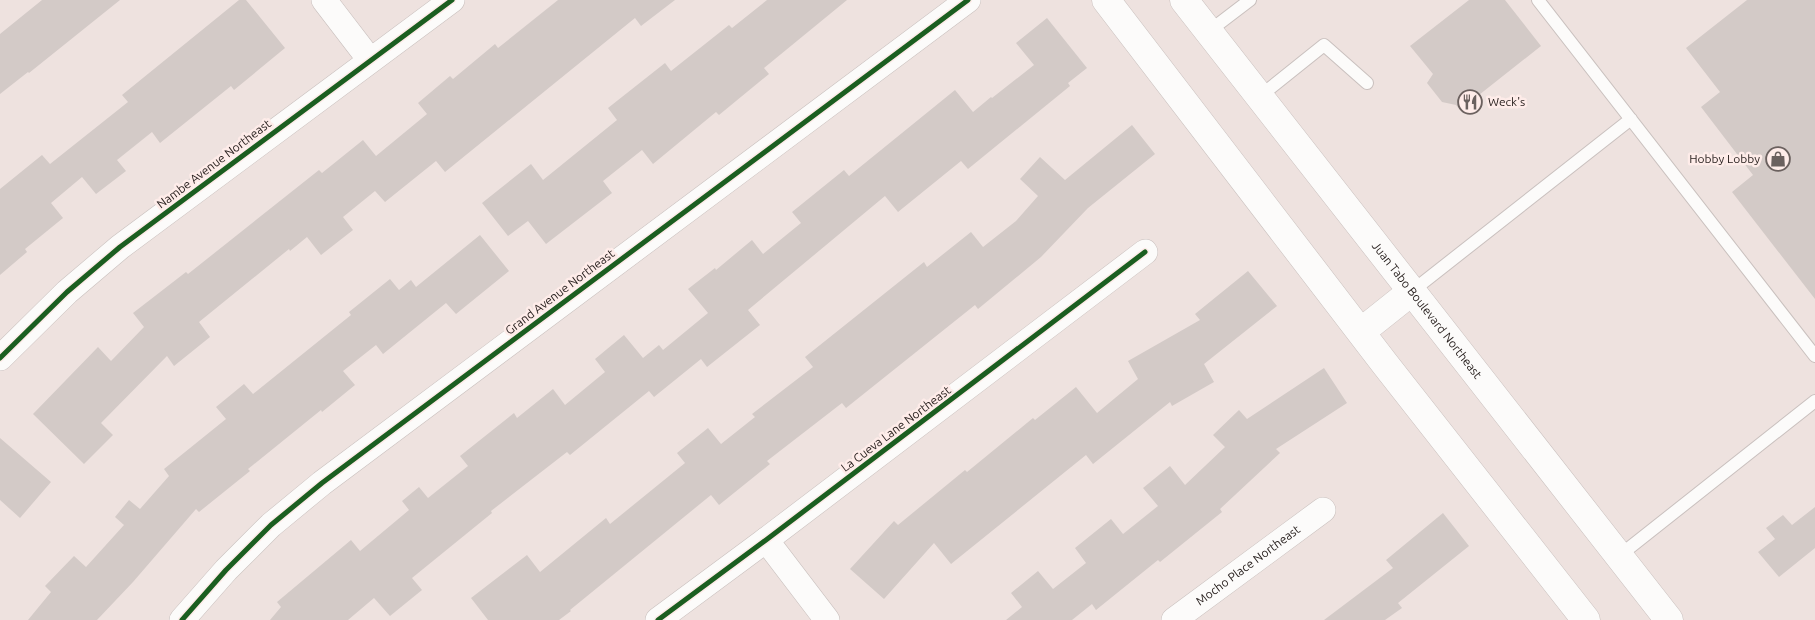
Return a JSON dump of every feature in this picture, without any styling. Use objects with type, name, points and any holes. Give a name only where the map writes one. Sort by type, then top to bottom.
[{"type":"main road","points":[[1106,0],[1362,331],[1385,364],[1586,620]]},
{"type":"main road","name":"Juan Tabo Boulevard Northeast","points":[[1184,0],[1669,620]]},
{"type":"main road","points":[[1362,331],[1411,292]]},
{"type":"street","points":[[324,0],[370,60]]},
{"type":"street","name":"Nambe Avenue Northeast","points":[[0,358],[67,292],[120,247],[452,0]]},
{"type":"street","name":"Grand Avenue Northeast","points":[[182,620],[226,570],[271,525],[322,483],[968,0]]},
{"type":"street","name":"La Cueva Lane Northeast","points":[[658,620],[1145,252]]},
{"type":"street","name":"Mocho Place Northeast","points":[[1174,620],[1323,510]]},
{"type":"street","points":[[766,540],[827,620]]},
{"type":"lane","points":[[1208,32],[1250,0]]},
{"type":"lane","points":[[1538,0],[1815,356]]},
{"type":"lane","points":[[1259,97],[1324,45],[1367,83]]},
{"type":"lane","points":[[1411,292],[1631,119]]},
{"type":"lane","points":[[1619,556],[1815,401]]},
{"type":"building","points":[[42,0],[120,0],[0,94],[0,34]]},
{"type":"building","points":[[239,0],[246,0],[285,48],[234,90],[231,86],[160,143],[152,132],[117,160],[126,171],[96,194],[82,177],[51,203],[63,218],[25,249],[27,252],[0,275],[0,189],[42,155],[50,164],[128,102],[122,95]]},
{"type":"building","points":[[558,0],[675,0],[641,26],[635,18],[445,172],[436,161],[385,202],[375,191],[343,217],[353,230],[321,255],[307,237],[290,251],[289,249],[199,322],[210,337],[174,366],[167,356],[101,423],[113,435],[84,464],[33,414],[98,347],[111,361],[144,327],[133,313],[186,272],[188,274],[319,170],[322,173],[363,140],[376,156],[427,114],[418,103],[450,76],[453,79],[495,44],[498,48]]},
{"type":"building","points":[[767,0],[847,0],[764,68],[769,74],[719,115],[716,112],[653,164],[642,150],[603,181],[612,193],[546,244],[528,221],[508,236],[482,203],[531,164],[543,180],[617,120],[608,108],[665,63],[671,71],[729,25],[732,28]]},
{"type":"building","points":[[1469,0],[1505,0],[1541,46],[1460,110],[1456,105],[1442,102],[1427,83],[1433,74],[1410,46]]},
{"type":"building","name":"Hobby Lobby","points":[[1747,0],[1815,0],[1815,299],[1732,192],[1753,175],[1701,107],[1720,92],[1686,48]]},
{"type":"building","points":[[1047,18],[1087,68],[1068,83],[1070,86],[968,169],[961,161],[898,212],[885,196],[748,310],[760,325],[707,367],[701,359],[654,397],[649,391],[570,455],[567,452],[491,511],[492,513],[412,578],[422,590],[390,616],[374,598],[348,620],[270,620],[281,607],[277,602],[351,540],[360,551],[409,510],[402,501],[419,487],[428,498],[468,466],[460,456],[514,413],[517,418],[553,389],[565,405],[605,372],[595,359],[624,335],[643,358],[659,345],[663,350],[708,313],[688,289],[715,268],[716,270],[752,240],[763,254],[801,223],[792,212],[844,170],[849,176],[955,90],[973,112],[992,98],[1034,65],[1016,43]]},
{"type":"building","points":[[1132,125],[1155,154],[1088,208],[1041,257],[978,309],[975,305],[846,408],[842,403],[767,461],[770,464],[719,505],[711,495],[559,620],[488,620],[471,598],[527,555],[540,572],[606,518],[610,524],[685,463],[677,453],[708,428],[721,444],[755,417],[752,414],[813,367],[805,357],[924,262],[927,267],[971,232],[983,247],[1016,221],[1038,196],[1020,179],[1040,157],[1065,180]]},
{"type":"building","points":[[480,235],[509,271],[456,314],[446,303],[383,354],[376,345],[343,371],[355,385],[248,469],[250,471],[199,512],[196,509],[133,582],[97,620],[28,620],[51,592],[45,586],[74,556],[86,567],[124,525],[115,517],[129,500],[140,509],[169,476],[164,469],[226,419],[216,407],[244,384],[253,394],[351,315],[349,312],[390,279],[399,290],[411,280],[416,287]]},
{"type":"building","points":[[1248,271],[1277,306],[1204,364],[1214,382],[1172,406],[1170,402],[1093,464],[1086,455],[951,564],[934,543],[884,599],[850,569],[894,521],[898,525],[965,470],[967,472],[1033,418],[1035,420],[1076,387],[1097,413],[1138,379],[1128,361],[1200,320],[1195,314]]},
{"type":"building","points":[[1324,368],[1347,403],[1276,449],[1280,453],[1220,509],[1222,512],[1160,562],[1158,560],[1096,610],[1092,604],[1072,620],[1006,620],[1022,607],[1011,593],[1038,571],[1053,589],[1086,563],[1075,548],[1111,519],[1123,534],[1158,506],[1143,488],[1170,466],[1185,485],[1225,447],[1213,435],[1239,410],[1247,419]]},
{"type":"building","points":[[0,438],[51,482],[20,518],[0,500]]},
{"type":"building","points":[[1815,507],[1815,548],[1779,577],[1758,552],[1775,539],[1766,528],[1783,515],[1792,525]]},
{"type":"building","points":[[1443,513],[1469,546],[1398,603],[1402,608],[1385,620],[1324,620],[1393,568],[1386,560]]},
{"type":"cycle path","points":[[0,358],[67,292],[120,247],[452,0]]},
{"type":"cycle path","points":[[182,620],[226,570],[271,525],[322,483],[968,0]]},
{"type":"cycle path","points":[[658,620],[1145,252]]},
{"type":"place","name":"Weck's","points":[[1470,102]]},
{"type":"place","name":"Hobby Lobby","points":[[1778,159]]}]
